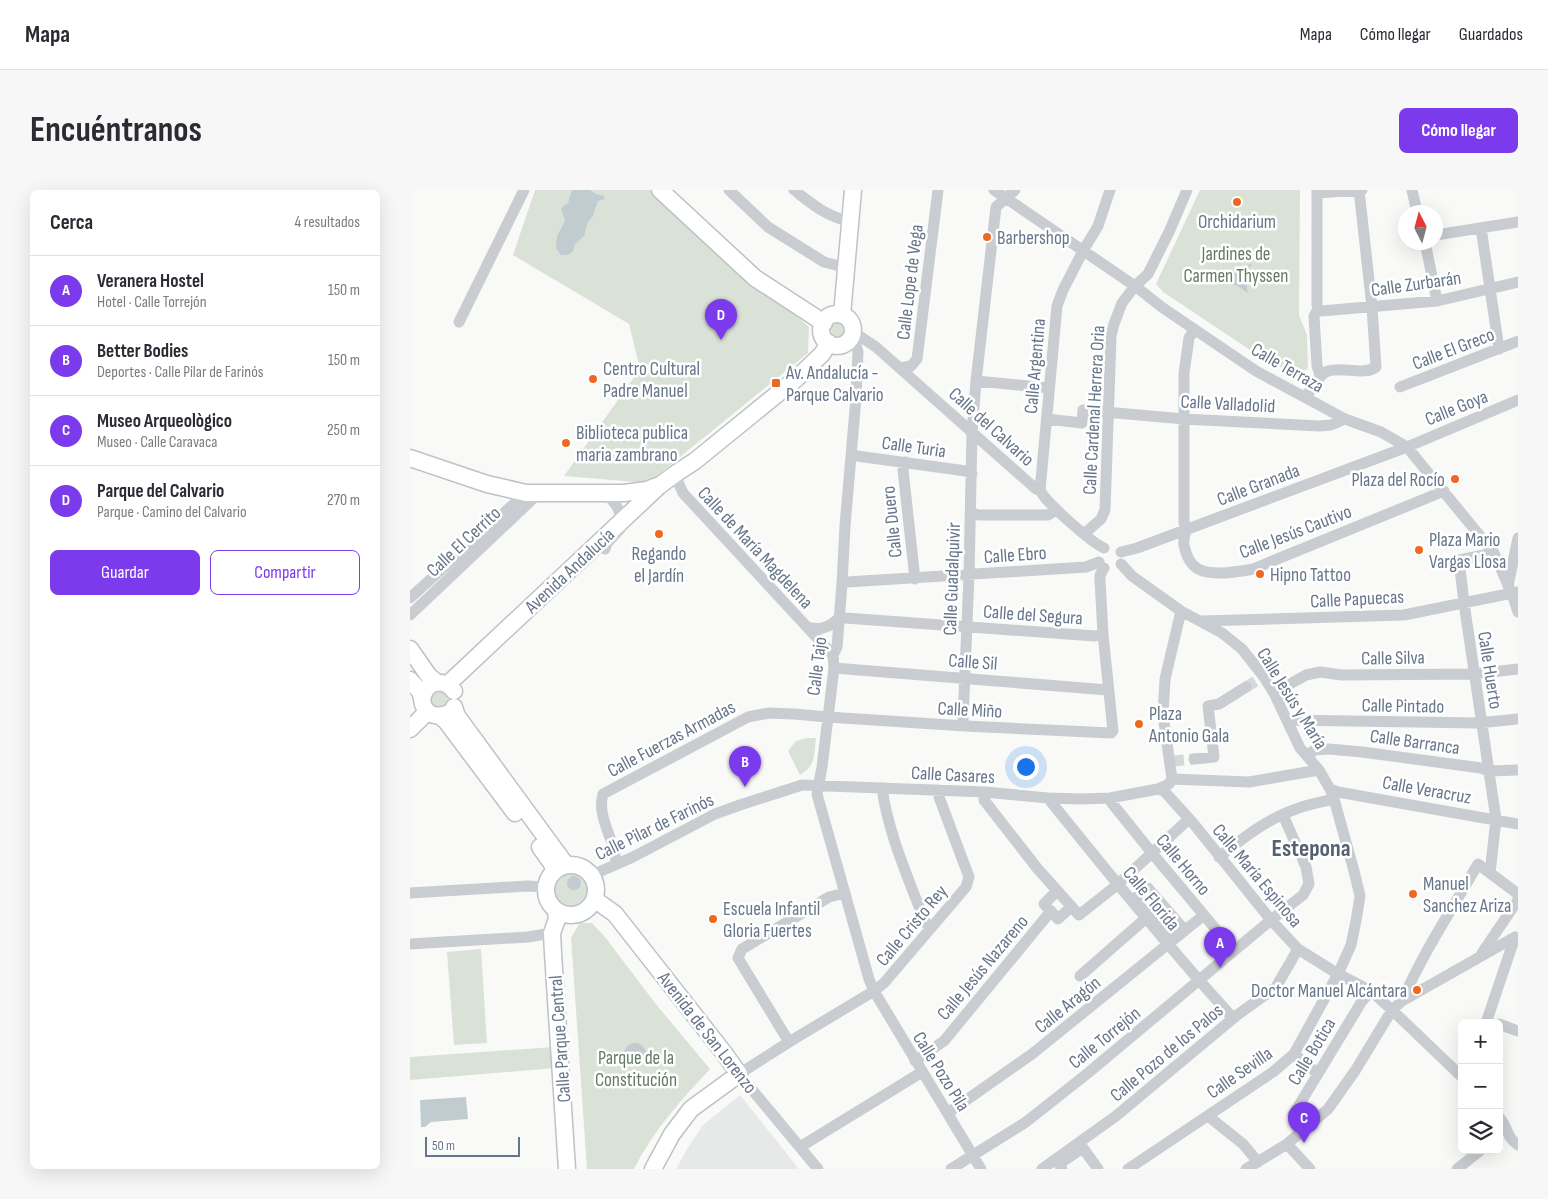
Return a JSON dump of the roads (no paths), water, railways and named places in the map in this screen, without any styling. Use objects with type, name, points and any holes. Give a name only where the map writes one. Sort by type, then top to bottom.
[{"type":"street","points":[[459,322],[524,190]]},
{"type":"street","points":[[660,190],[755,278],[824,323]]},
{"type":"street","points":[[729,190],[768,228],[824,262],[847,268]]},
{"type":"street","points":[[794,190],[839,220],[850,221]]},
{"type":"street","points":[[842,315],[853,190]]},
{"type":"street","name":"Calle Lope de Vega","points":[[901,368],[911,366],[917,359],[938,190]]},
{"type":"street","name":"Calle Terraza","points":[[994,190],[1135,286],[1194,330],[1256,371],[1345,419],[1381,432],[1407,446],[1494,553],[1513,591],[1518,612]]},
{"type":"street","points":[[1005,198],[1014,190]]},
{"type":"street","name":"Calle Argentina","points":[[1040,490],[1057,306],[1063,290],[1098,226],[1110,190]]},
{"type":"street","name":"Calle Cardenal Herrera Oria","points":[[1084,534],[1100,519],[1105,510],[1111,336],[1114,324],[1122,303],[1135,286],[1148,274],[1187,190]]},
{"type":"street","points":[[1304,396],[1310,392],[1323,373],[1334,369],[1373,370],[1376,368],[1360,190],[1317,192],[1318,308],[1314,316],[1317,366],[1320,376]]},
{"type":"street","points":[[1412,190],[1416,205]]},
{"type":"street","name":"Calle Guadalquivir","points":[[965,726],[963,720],[966,678],[972,433],[996,207],[1005,198]]},
{"type":"street","points":[[1443,234],[1518,222]]},
{"type":"street","points":[[1481,228],[1499,349]]},
{"type":"street","points":[[1427,250],[1437,301]]},
{"type":"street","name":"Calle Zurbarán","points":[[1318,308],[1321,310],[1437,301],[1518,282]]},
{"type":"street","points":[[842,315],[850,321],[853,330],[851,338],[840,346],[825,340],[822,332],[824,323],[832,316],[842,315]]},
{"type":"street","points":[[1186,530],[1184,522],[1184,373],[1189,338],[1194,330]]},
{"type":"street","name":"Calle del Calvario","points":[[851,338],[867,340],[901,368],[972,433],[1040,490],[1044,498],[1095,544],[1104,548]]},
{"type":"street","name":"Calle Tajo","points":[[851,338],[856,345],[858,358],[840,617],[837,647],[833,655],[834,668],[817,794],[874,992]]},
{"type":"street","name":"Calle El Greco","points":[[1400,388],[1518,341]]},
{"type":"street","name":"Avenida Andalucía","points":[[446,686],[659,486],[696,461],[797,378],[822,354],[829,343]]},
{"type":"street","points":[[976,382],[1049,388]]},
{"type":"street","name":"Calle Goya","points":[[1407,446],[1518,400]]},
{"type":"street","name":"Calle Valladolid","points":[[1047,419],[1082,423],[1083,410],[1184,419],[1320,426],[1331,425],[1345,419]]},
{"type":"street","name":"Calle Granada","points":[[1121,558],[1137,548],[1407,446]]},
{"type":"street","name":"Calle Turia","points":[[852,454],[966,471],[972,474]]},
{"type":"street","points":[[410,458],[488,484],[533,493],[606,494],[637,492],[659,486]]},
{"type":"street","name":"Avenida Andalucía","points":[[446,686],[534,612],[657,503],[696,461]]},
{"type":"street","name":"Calle Duero","points":[[906,462],[903,470],[915,579]]},
{"type":"street","name":"Calle de María Magdelena","points":[[678,482],[683,493],[833,655]]},
{"type":"street","name":"Calle Jesús Cautivo","points":[[1186,530],[1183,539],[1186,551],[1197,569],[1205,572],[1243,572],[1444,491]]},
{"type":"street","name":"Calle El Cerrito","points":[[410,598],[533,493]]},
{"type":"street","name":"Calle El Cerrito","points":[[410,614],[533,493]]},
{"type":"street","points":[[605,549],[607,543],[621,528],[619,509],[606,494]]},
{"type":"street","points":[[971,512],[978,515],[1048,515],[1055,508]]},
{"type":"street","points":[[1513,591],[1518,538]]},
{"type":"street","points":[[1102,565],[1114,570],[1121,558],[1115,548],[1104,548],[1100,554],[1102,565],[1100,580],[1103,634],[1108,690]]},
{"type":"street","name":"Calle Huerto","points":[[1490,873],[1496,819],[1459,560],[1494,553]]},
{"type":"street","name":"Calle Jesús y María","points":[[1121,558],[1132,576],[1181,611],[1222,633],[1242,650],[1274,694],[1300,748],[1318,770],[1332,794],[1360,896],[1351,945],[1338,974]]},
{"type":"street","name":"Calle Ebro","points":[[842,584],[847,582],[915,579],[1102,565]]},
{"type":"street","name":"Calle Papuecas","points":[[1202,621],[1404,615],[1513,591]]},
{"type":"street","points":[[1181,611],[1165,679],[1163,715],[1172,779],[1249,782],[1318,770]]},
{"type":"street","points":[[807,627],[814,629],[827,627],[840,617]]},
{"type":"street","name":"Calle del Segura","points":[[840,617],[1099,636],[1103,634]]},
{"type":"street","points":[[410,649],[428,675],[446,686],[456,697],[454,706],[448,713],[430,709]]},
{"type":"street","name":"Calle Sil","points":[[834,668],[1108,690]]},
{"type":"street","name":"Calle Silva","points":[[1274,694],[1306,675],[1320,672],[1342,675],[1474,674],[1518,670]]},
{"type":"street","points":[[410,680],[430,709],[452,729],[552,864],[560,867],[580,866],[592,875],[596,887],[594,899],[585,911],[578,914],[563,914],[556,911],[547,900],[545,887],[550,875],[560,867]]},
{"type":"street","points":[[430,709],[425,690],[428,686],[446,686]]},
{"type":"street","points":[[1194,759],[1214,757],[1208,706],[1219,704],[1246,687]]},
{"type":"street","name":"Calle Miño","points":[[828,718],[1111,733],[1108,690]]},
{"type":"street","points":[[454,706],[457,716],[560,867]]},
{"type":"street","points":[[410,729],[430,709]]},
{"type":"street","name":"Calle Fuerzas Armadas","points":[[616,864],[614,850],[604,825],[601,801],[603,794],[748,717],[769,713],[828,718]]},
{"type":"street","name":"Calle Pintado","points":[[1288,720],[1482,722],[1518,719]]},
{"type":"street","name":"Calle Barranca","points":[[1307,755],[1315,750],[1329,749],[1481,768],[1489,772],[1518,770]]},
{"type":"street","name":"Calle Casares","points":[[818,784],[985,792],[1048,798],[1110,798],[1158,789],[1169,784],[1172,779]]},
{"type":"street","name":"Calle Pilar de Farinós","points":[[592,875],[632,858],[723,811],[791,787],[802,784],[818,784]]},
{"type":"street","points":[[882,788],[891,829],[924,922],[931,928]]},
{"type":"street","name":"Calle María Espinosa","points":[[1158,789],[1164,791],[1189,818],[1271,920],[1298,949],[1338,974],[1371,991],[1458,1068]]},
{"type":"street","name":"Calle Cristo Rey","points":[[739,1074],[874,992],[884,983],[966,887],[969,877],[938,790]]},
{"type":"street","points":[[985,792],[984,800],[1037,868],[1075,911]]},
{"type":"street","name":"Calle Veracruz","points":[[1332,794],[1338,792],[1518,824]]},
{"type":"street","points":[[1219,857],[1251,831],[1296,808],[1332,794]]},
{"type":"street","name":"Calle Florida","points":[[1048,798],[1145,919],[1233,1018]]},
{"type":"street","name":"Calle Horno","points":[[1110,798],[1111,802],[1152,854],[1234,951]]},
{"type":"street","name":"Calle Torrejón","points":[[951,1169],[1026,1122],[1088,1073],[1271,920],[1304,895],[1309,884],[1306,867],[1283,815]]},
{"type":"street","points":[[1057,891],[1044,904],[1058,919],[1075,911],[1117,885],[1189,818]]},
{"type":"street","points":[[1402,1001],[1410,982],[1478,864],[1518,894]]},
{"type":"street","points":[[410,893],[527,886],[545,887]]},
{"type":"street","points":[[789,1042],[738,958],[742,949],[829,897],[845,893]]},
{"type":"street","name":"Avenida de San Lorenzo","points":[[594,899],[614,914],[739,1074],[818,1169]]},
{"type":"street","points":[[1480,956],[1518,900]]},
{"type":"street","name":"Calle Parque Central","points":[[556,911],[557,918],[552,933],[567,1169]]},
{"type":"street","name":"Calle Jesús Nazareno","points":[[914,1061],[944,1040],[1051,912]]},
{"type":"street","name":"Calle Aragón","points":[[948,1113],[1032,1054],[1204,915]]},
{"type":"street","points":[[1080,976],[1145,919]]},
{"type":"street","points":[[410,944],[528,937],[552,933]]},
{"type":"street","points":[[1246,1169],[1286,1144],[1328,1109],[1355,1072],[1392,1010],[1402,1001],[1517,937]]},
{"type":"street","points":[[1494,1019],[1517,937]]},
{"type":"street","name":"Calle Pozo de los Palos","points":[[1042,1169],[1061,1165],[1080,1146],[1233,1018],[1276,986],[1298,949]]},
{"type":"street","name":"Calle Sevilla","points":[[1128,1169],[1273,1072],[1294,1054],[1338,974]]},
{"type":"street","name":"Calle Botica","points":[[1300,1132],[1292,1115],[1362,1001],[1371,991]]},
{"type":"street","name":"Calle Pozo Pila","points":[[874,992],[981,1169]]},
{"type":"street","points":[[1503,1026],[1518,1031]]},
{"type":"street","points":[[1294,1054],[1317,1073]]},
{"type":"street","points":[[800,1147],[922,1072]]},
{"type":"street","points":[[653,1169],[672,1134],[691,1109],[739,1074]]},
{"type":"street","points":[[1208,1116],[1243,1144],[1258,1162]]},
{"type":"street","points":[[1503,1122],[1507,1128],[1503,1135],[1518,1145]]},
{"type":"street","points":[[1286,1144],[1310,1169]]},
{"type":"street","points":[[1080,1146],[1097,1169]]},
{"type":"street","points":[[1456,1169],[1475,1154]]},
{"type":"tunnel","points":[[1246,687],[1258,680]]},
{"type":"tunnel","points":[[1173,761],[1194,759]]},
{"type":"place","name":"Orchidarium","points":[[1237,202]]},
{"type":"place","name":"Barbershop","points":[[987,237]]},
{"type":"place","name":"Parque del Calvario","points":[[721,340]]},
{"type":"place","name":"Centro Cultural Padre Manuel","points":[[593,379]]},
{"type":"place","name":"Av. Andalucía - Parque Calvario","points":[[776,383]]},
{"type":"place","name":"Biblioteca publica maria zambrano","points":[[566,443]]},
{"type":"place","name":"Plaza del Rocío","points":[[1455,479]]},
{"type":"place","name":"Regando el Jardín","points":[[659,534]]},
{"type":"place","name":"Plaza Mario Vargas Llosa","points":[[1419,550]]},
{"type":"place","name":"Hipno Tattoo","points":[[1260,574]]},
{"type":"place","name":"Plaza Antonio Gala","points":[[1139,724]]},
{"type":"place","name":"Better Bodies","points":[[745,787]]},
{"type":"place","name":"Manuel Sanchez Ariza","points":[[1413,894]]},
{"type":"place","name":"Escuela Infantil Gloria Fuertes","points":[[713,919]]},
{"type":"place","name":"Veranera Hostel","points":[[1220,968]]},
{"type":"place","name":"Doctor Manuel Alcántara","points":[[1417,990]]},
{"type":"place","name":"Museo Arqueològico","points":[[1304,1143]]},
{"type":"district","name":"Estepona","points":[[1311,848]]},
{"type":"park label","name":"Jardines de Carmen Thyssen","points":[[1236,264]]},
{"type":"park label","name":"Parque de la Constitución","points":[[636,1068]]}]
